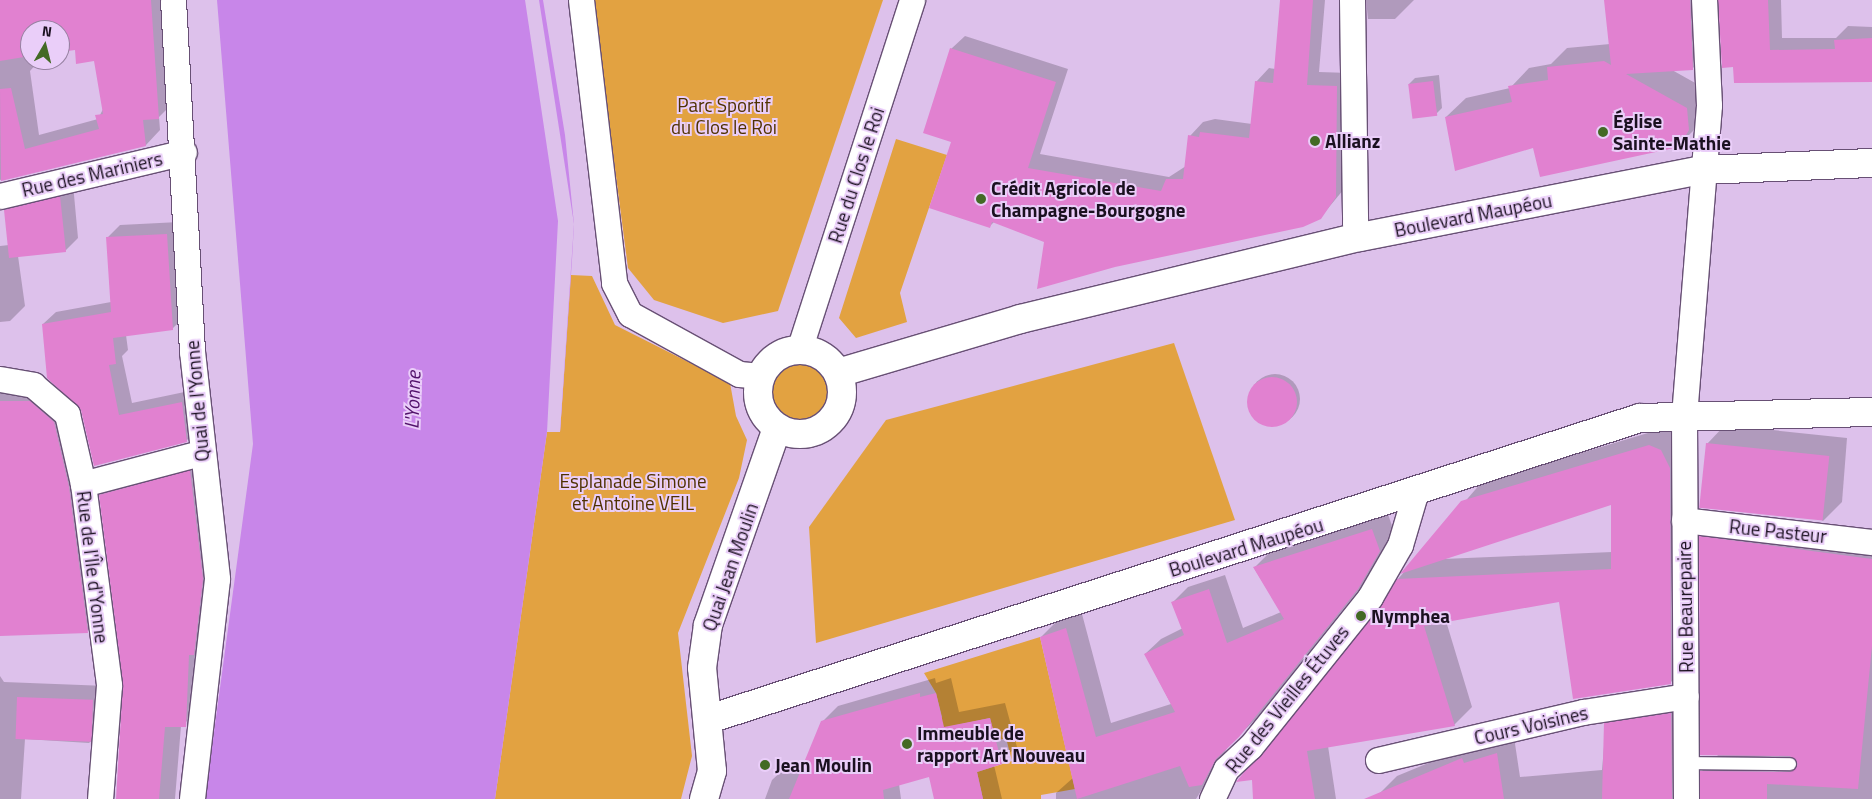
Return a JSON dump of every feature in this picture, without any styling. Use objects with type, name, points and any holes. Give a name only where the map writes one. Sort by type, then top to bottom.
[{"type":"main road","name":"Boulevard Maupéou","points":[[838,373],[1020,319],[1360,237],[1703,170],[1749,166],[1872,164]]},
{"type":"main road","points":[[799,350],[822,356],[838,373],[842,400],[828,423],[804,434],[778,428],[762,410],[761,376],[776,357],[799,350]]},
{"type":"main road","name":"Boulevard Maupéou","points":[[709,719],[1415,494],[1640,418],[1872,412]]},
{"type":"main road","name":"Quai Jean Moulin","points":[[704,799],[712,771],[709,719],[702,668],[708,625],[778,428]]},
{"type":"street","name":"Quai de l'Yonne","points":[[173,0],[184,152],[200,453],[218,579],[192,799]]},
{"type":"street","points":[[581,0],[614,283],[630,314],[739,374],[761,376]]},
{"type":"street","name":"Rue du Clos le Roi","points":[[799,350],[912,0]]},
{"type":"street","points":[[1352,0],[1355,223],[1360,237]]},
{"type":"street","name":"Rue Beaurepaire","points":[[1686,799],[1684,416],[1709,105],[1704,0]]},
{"type":"street","name":"Rue des Mariniers","points":[[0,196],[184,152]]},
{"type":"street","name":"Rue de l'Île d'Yonne","points":[[0,379],[33,385],[67,414],[83,484],[109,685],[100,799]]},
{"type":"street","points":[[83,484],[200,453]]},
{"type":"street","name":"Rue des Vieilles Étuves","points":[[1212,799],[1226,769],[1250,747],[1370,597],[1400,546],[1415,494]]},
{"type":"street","name":"Rue Pasteur","points":[[1684,520],[1872,542]]},
{"type":"street","name":"Cours Voisines","points":[[1378,760],[1583,712],[1686,696]]},
{"type":"lane","points":[[1687,763],[1790,764]]},
{"type":"green space","name":"Parc Sportif du Clos le Roi","points":[[593,0],[883,0],[778,311],[723,323],[654,300],[628,268]]},
{"type":"green space","points":[[896,139],[947,155],[900,293],[907,322],[856,338],[839,318]]},
{"type":"green space","name":"Esplanade Simone et Antoine VEIL","points":[[571,275],[592,276],[615,325],[730,383],[736,416],[747,440],[739,478],[678,633],[692,756],[681,799],[495,799],[547,432],[560,432]]},
{"type":"green space","points":[[1174,343],[1235,520],[816,643],[809,527],[886,420]]},
{"type":"green space","points":[[800,363],[811,365],[824,376],[829,392],[827,403],[816,416],[800,421],[789,419],[776,408],[771,392],[773,381],[784,368]]},
{"type":"green space","points":[[1040,637],[1075,789],[1041,795],[1041,799],[983,799],[977,772],[1012,761],[1006,738],[996,741],[990,718],[938,729],[942,717],[936,693],[924,673]]},
{"type":"water","name":"L'Yonne","points":[[217,0],[543,0],[565,135],[574,224],[572,260],[560,432],[547,432],[495,799],[205,799],[253,444]]},
{"type":"pier","points":[[525,0],[539,0],[574,224],[560,432],[547,432],[558,221]]},
{"type":"building","points":[[0,0],[151,0],[159,119],[143,120],[146,146],[1,181],[0,89],[11,88],[25,149],[99,129],[95,115],[103,114],[94,61],[76,64],[75,50],[70,51],[70,20],[20,20],[20,58],[0,61]]},
{"type":"building","points":[[1280,0],[1313,0],[1307,85],[1337,86],[1336,197],[1321,219],[1303,227],[1115,267],[1037,289],[1044,242],[992,222],[990,228],[929,208],[951,142],[923,133],[950,48],[1056,82],[1028,168],[1161,191],[1166,179],[1183,179],[1188,135],[1199,137],[1200,132],[1249,138],[1255,81],[1273,83]]},
{"type":"building","points":[[1604,0],[1690,0],[1693,70],[1626,74],[1687,108],[1689,130],[1679,147],[1540,177],[1533,148],[1455,171],[1445,117],[1512,102],[1508,86],[1548,80],[1547,67],[1604,61],[1611,65]]},
{"type":"building","points":[[1718,0],[1768,0],[1770,50],[1835,49],[1834,40],[1872,38],[1872,82],[1734,83],[1733,67],[1722,68]]},
{"type":"building","points":[[1433,81],[1437,116],[1412,119],[1408,84]]},
{"type":"building","points":[[60,196],[66,252],[9,258],[4,210]]},
{"type":"building","points":[[167,234],[173,330],[113,338],[116,364],[109,365],[119,415],[182,402],[187,442],[94,466],[81,410],[47,378],[42,324],[111,312],[106,237]]},
{"type":"building","points":[[1272,377],[1281,379],[1292,388],[1297,402],[1295,411],[1286,422],[1272,427],[1263,425],[1252,416],[1247,402],[1249,393],[1258,382]]},
{"type":"building","points":[[0,401],[30,401],[54,422],[69,487],[88,633],[0,636]]},
{"type":"building","points":[[1706,443],[1829,456],[1823,521],[1699,508]]},
{"type":"building","points":[[1649,445],[1661,450],[1670,468],[1671,684],[1573,699],[1559,602],[1424,626],[1455,726],[1307,751],[1315,799],[1253,799],[1252,780],[1236,782],[1381,606],[1397,579],[1611,569],[1611,505],[1400,574],[1461,501]]},
{"type":"building","points":[[190,470],[203,579],[194,655],[189,655],[186,727],[165,727],[159,799],[116,799],[123,683],[99,495]]},
{"type":"building","points":[[1372,529],[1380,551],[1358,589],[1239,737],[1216,759],[1202,785],[1189,787],[1180,766],[1077,799],[1040,637],[1066,628],[1096,737],[1175,712],[1144,654],[1184,635],[1171,602],[1209,589],[1227,643],[1284,619],[1253,567]]},
{"type":"building","points":[[1699,536],[1872,559],[1872,646],[1858,789],[1767,784],[1767,799],[1700,799],[1700,771],[1790,772],[1798,764],[1790,756],[1700,755]]},
{"type":"building","points":[[920,693],[920,697],[936,693],[944,727],[990,718],[1002,764],[977,772],[983,799],[934,799],[929,777],[883,790],[884,799],[789,799],[821,721]]},
{"type":"building","points":[[17,697],[93,700],[91,742],[16,739]]},
{"type":"building","points":[[1671,713],[1672,799],[1602,799],[1604,723]]},
{"type":"building","points":[[1497,753],[1504,799],[1364,799],[1462,758],[1464,763]]},
{"type":"place","name":"Église Sainte-Mathie","points":[[1603,132]]},
{"type":"place","name":"Allianz","points":[[1315,141]]},
{"type":"place","name":"Crédit Agricole de Champagne-Bourgogne","points":[[981,199]]},
{"type":"place","name":"Nymphea","points":[[1361,616]]},
{"type":"place","name":"Immeuble de rapport Art Nouveau","points":[[907,744]]},
{"type":"place","name":"Jean Moulin","points":[[765,765]]}]
